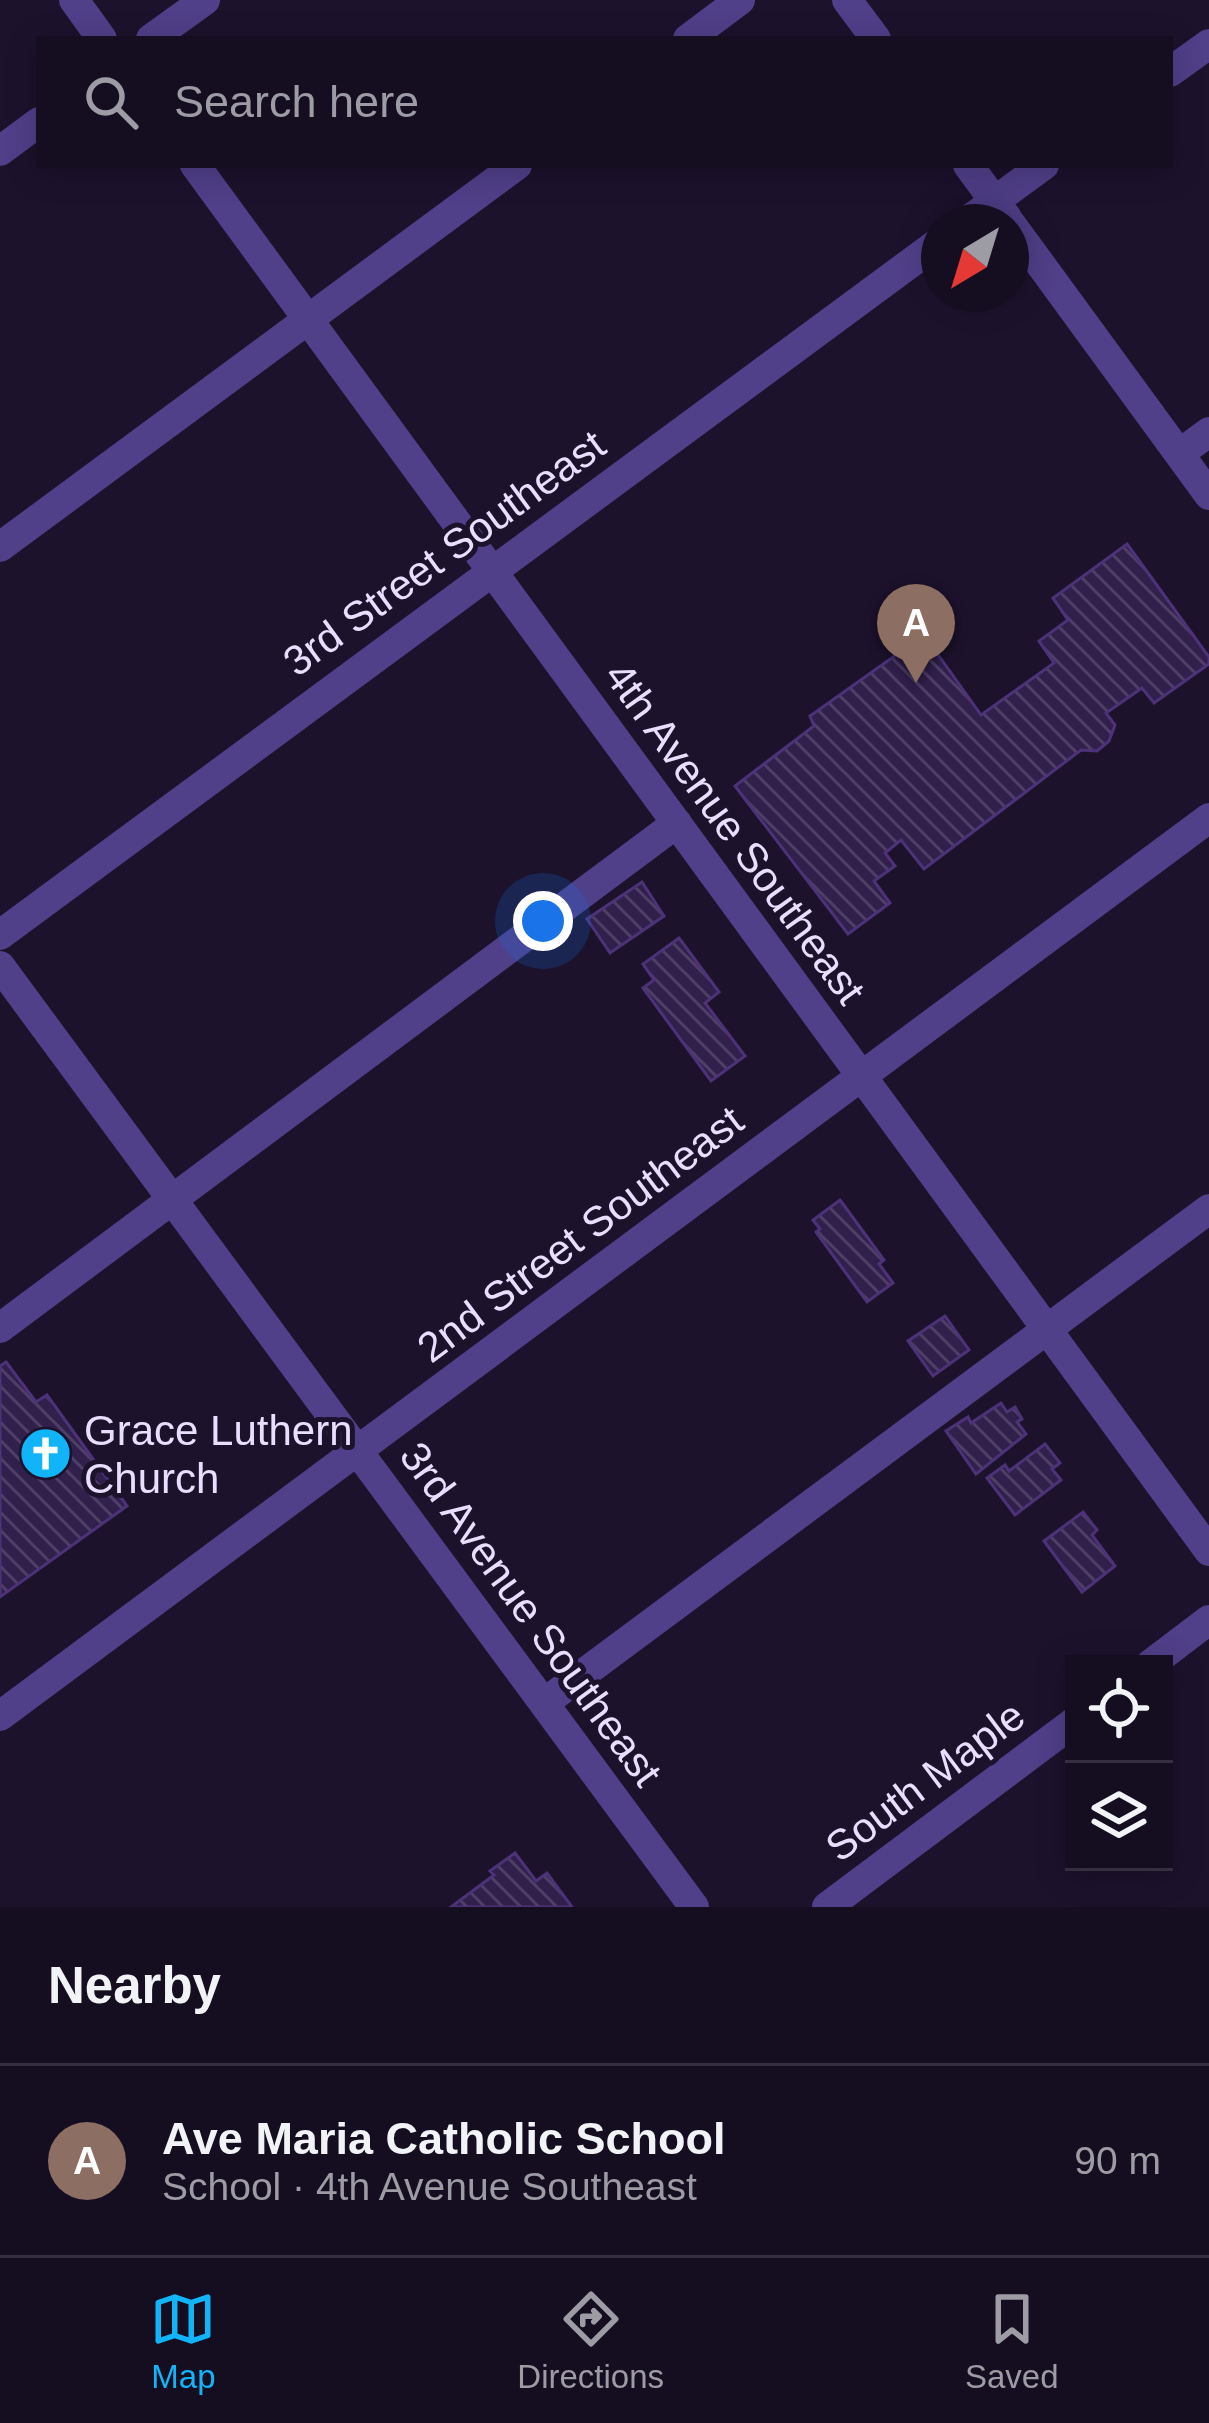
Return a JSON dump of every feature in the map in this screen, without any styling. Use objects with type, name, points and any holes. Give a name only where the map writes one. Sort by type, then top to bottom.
[{"type":"street","points":[[74,0],[100,36]]},
{"type":"street","points":[[155,36],[205,0]]},
{"type":"street","points":[[692,36],[740,0]]},
{"type":"street","points":[[847,0],[874,36]]},
{"type":"street","points":[[1173,70],[1209,44]]},
{"type":"street","points":[[0,151],[36,124]]},
{"type":"street","name":"4th Avenue Southeast","points":[[197,168],[1209,1551]]},
{"type":"street","points":[[0,547],[513,168]]},
{"type":"street","points":[[970,168],[996,204]]},
{"type":"street","points":[[1014,204],[1042,168]]},
{"type":"street","points":[[1029,249],[1209,495]]},
{"type":"street","name":"3rd Street Southeast","points":[[0,935],[921,255]]},
{"type":"street","points":[[1179,454],[1209,432]]},
{"type":"street","name":"2nd Street Southeast","points":[[0,1716],[1209,818]]},
{"type":"street","points":[[0,1328],[676,824]]},
{"type":"street","name":"3rd Avenue Southeast","points":[[0,966],[694,1907]]},
{"type":"street","points":[[544,1703],[1209,1209]]},
{"type":"street","points":[[1163,1655],[1209,1620]]},
{"type":"street","name":"South Maple","points":[[827,1907],[1065,1729]]},
{"type":"building","points":[[1127,544],[1209,657],[1209,664],[1154,703],[1142,688],[1106,713],[1115,725],[1109,741],[1097,751],[1081,750],[924,869],[901,840],[885,853],[895,866],[874,881],[890,903],[848,934],[735,786],[814,726],[810,716],[924,635],[981,715],[1054,663],[1039,641],[1068,620],[1053,598]]},
{"type":"building","points":[[642,882],[664,916],[610,953],[587,919]]},
{"type":"building","points":[[679,938],[719,992],[705,1003],[745,1056],[711,1081],[643,988],[654,980],[643,964]]},
{"type":"building","points":[[840,1200],[884,1260],[879,1264],[893,1283],[867,1302],[816,1232],[820,1229],[813,1220]]},
{"type":"building","points":[[945,1316],[969,1350],[933,1376],[908,1341]]},
{"type":"building","name":"Grace Luthern Church","points":[[6,1362],[36,1402],[47,1395],[127,1506],[0,1597],[0,1366]]},
{"type":"building","points":[[1001,1403],[1007,1412],[1015,1407],[1022,1419],[1017,1422],[1026,1434],[976,1474],[946,1431],[968,1417],[971,1423]]},
{"type":"building","points":[[1045,1444],[1060,1463],[1052,1469],[1061,1480],[1015,1515],[987,1478],[1005,1465],[1009,1471]]},
{"type":"building","points":[[1083,1512],[1097,1530],[1092,1535],[1115,1566],[1082,1592],[1044,1541]]},
{"type":"building","points":[[515,1853],[536,1881],[547,1873],[572,1907],[451,1907],[494,1875],[490,1871]]},
{"type":"place","name":"Ave Maria Catholic School","points":[[916,683]]},
{"type":"place","name":"Grace Luthern Church","points":[[45,1454]]}]
